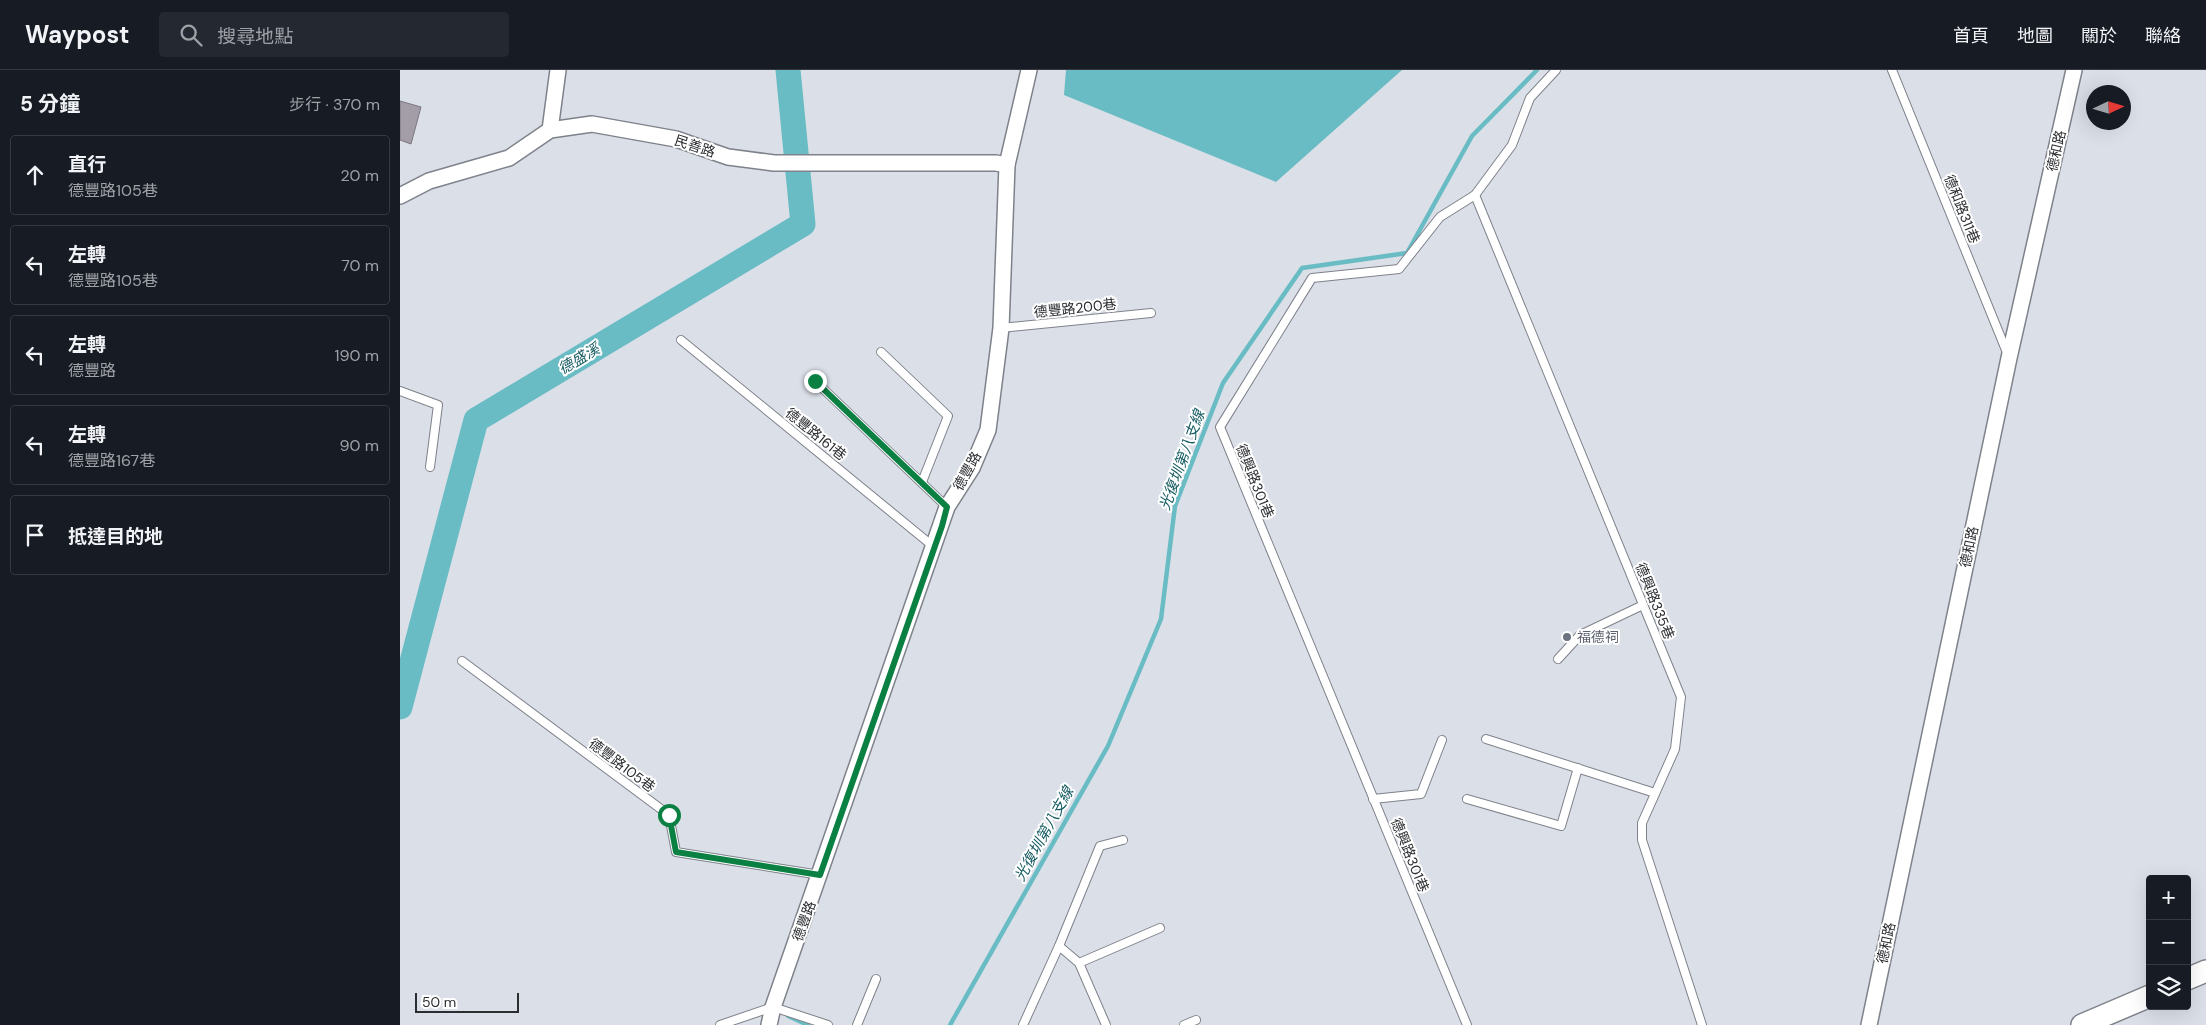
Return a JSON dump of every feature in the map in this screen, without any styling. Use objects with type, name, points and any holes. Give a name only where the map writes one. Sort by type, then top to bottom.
[{"type":"main road","points":[[2191,977],[2206,971]]},
{"type":"main road","points":[[2082,1025],[2146,998]]},
{"type":"street","points":[[550,130],[558,70]]},
{"type":"street","name":"德豐路","points":[[769,1025],[773,1007],[947,507],[972,468],[988,430],[1001,328],[1007,165],[1029,70]]},
{"type":"street","name":"德和路","points":[[1869,1025],[2009,358],[2074,70]]},
{"type":"street","name":"民善路","points":[[400,196],[429,181],[509,158],[550,130],[592,124],[676,139],[728,157],[784,164],[996,163],[1007,165]]},
{"type":"lane","name":"德興路301巷","points":[[1467,1025],[1220,427],[1312,278],[1399,269],[1440,217],[1475,195],[1512,145],[1530,98],[1556,70]]},
{"type":"lane","name":"德和路311巷","points":[[1892,70],[2009,358]]},
{"type":"lane","name":"德興路335巷","points":[[1475,195],[1681,697],[1675,749],[1642,823],[1642,840],[1702,1025]]},
{"type":"lane","name":"德豐路200巷","points":[[1001,328],[1151,313]]},
{"type":"lane","name":"德豐路161巷","points":[[681,340],[934,547]]},
{"type":"lane","points":[[881,352],[948,416],[922,482]]},
{"type":"lane","points":[[815,381],[947,507]]},
{"type":"lane","points":[[400,391],[438,405],[430,467]]},
{"type":"lane","points":[[1558,660],[1580,635],[1643,605]]},
{"type":"lane","name":"德豐路105巷","points":[[462,661],[669,815],[676,852],[820,875]]},
{"type":"lane","points":[[1486,739],[1656,793]]},
{"type":"lane","points":[[1373,799],[1421,794],[1442,740]]},
{"type":"lane","points":[[1467,800],[1561,826],[1578,768]]},
{"type":"lane","points":[[1023,1025],[1059,946],[1100,846],[1123,840]]},
{"type":"lane","points":[[1079,963],[1160,928]]},
{"type":"lane","points":[[1059,946],[1079,963],[1106,1025]]},
{"type":"lane","points":[[857,1025],[876,979]]},
{"type":"lane","points":[[720,1025],[773,1007],[828,1025]]},
{"type":"lane","points":[[1184,1025],[1196,1020]]},
{"type":"water","points":[[1066,70],[1402,70],[1276,182],[1064,95]]},
{"type":"building","points":[[400,101],[421,107],[411,144],[400,140]]},
{"type":"waterway","name":"德盛溪","points":[[400,707],[476,420],[803,224],[788,70]]},
{"type":"waterway","name":"光復圳第八支線","points":[[950,1025],[1108,746],[1161,619],[1175,506],[1223,383],[1302,268],[1407,253],[1472,136],[1537,70]]},
{"type":"waterway","name":"光復圳第八支線","points":[[788,1016],[808,1025]]},
{"type":"place","name":"福德祠","points":[[1567,637]]},
{"type":"route","points":[[669,815],[676,852],[820,875],[942,526],[947,507],[815,381]]}]
